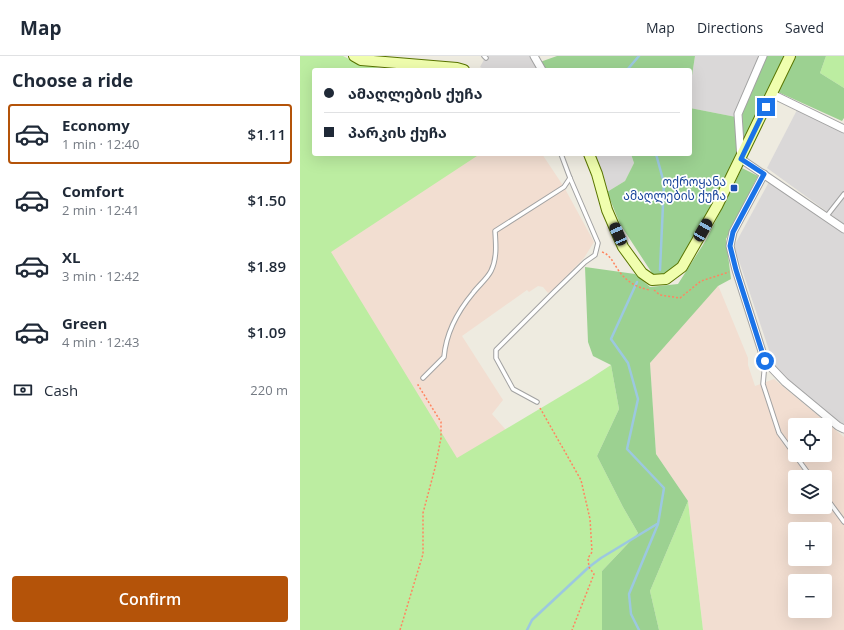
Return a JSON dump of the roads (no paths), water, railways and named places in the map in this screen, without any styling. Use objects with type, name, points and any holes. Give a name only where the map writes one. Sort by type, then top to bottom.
[{"type":"street","points":[[354,56],[361,60],[406,60],[457,68]]},
{"type":"street","points":[[534,56],[541,68]]},
{"type":"street","points":[[741,159],[738,114],[763,56]]},
{"type":"street","points":[[590,156],[597,174],[607,210],[623,247],[642,273],[652,280],[666,279],[682,267],[717,206],[790,56]]},
{"type":"street","points":[[772,94],[844,129]]},
{"type":"street","points":[[741,159],[844,229]]},
{"type":"street","points":[[764,174],[733,232],[730,246],[736,270],[765,361],[785,382],[838,426],[844,429]]},
{"type":"lane","points":[[537,402],[513,389],[496,358],[496,350],[585,262],[595,255],[597,250],[598,243],[562,156]]},
{"type":"lane","points":[[423,378],[444,357],[445,348],[453,322],[466,301],[491,271],[496,251],[495,231],[564,187],[570,178]]},
{"type":"lane","points":[[826,217],[844,194]]},
{"type":"lane","points":[[765,361],[763,384],[779,433],[806,470]]},
{"type":"lane","points":[[832,506],[844,522]]},
{"type":"waterway","points":[[629,68],[639,56]]},
{"type":"waterway","points":[[657,156],[664,183],[660,270]]},
{"type":"waterway","points":[[637,282],[611,339],[628,363],[638,399],[627,449],[664,488],[658,524],[629,594],[631,614],[639,630]]},
{"type":"waterway","points":[[527,630],[532,620],[589,567],[657,524]]},
{"type":"place","name":"ოქროყანა ამაღლების ქუჩა","points":[[734,188]]}]
